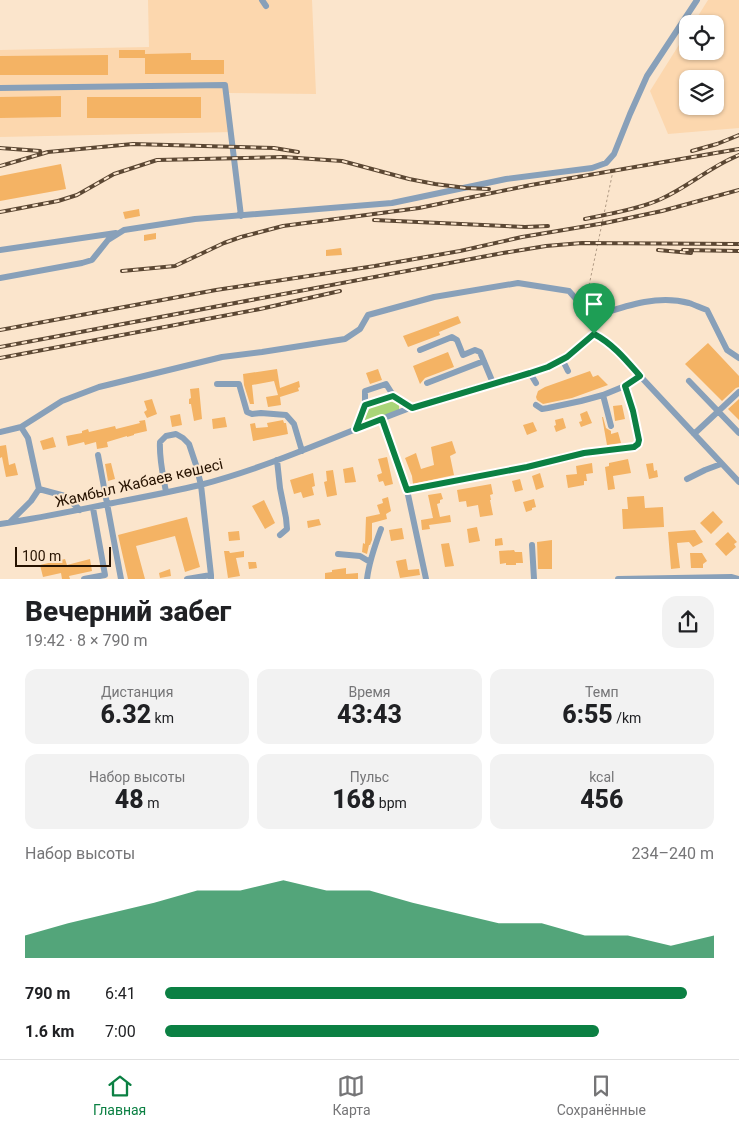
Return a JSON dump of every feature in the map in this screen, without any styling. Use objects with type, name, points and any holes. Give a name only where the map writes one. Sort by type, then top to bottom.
[{"type":"street","points":[[0,278],[92,260],[108,240],[124,230],[195,219],[392,203],[506,179],[592,168],[606,163],[614,154],[647,76],[697,0]]},
{"type":"street","points":[[0,88],[225,85],[241,216]]},
{"type":"street","points":[[0,250],[119,233]]},
{"type":"street","points":[[0,432],[21,427],[62,401],[99,387],[222,357],[344,338],[360,328],[368,315],[434,297],[518,283],[569,291],[592,317],[594,334],[614,347],[721,464],[737,477]]},
{"type":"street","points":[[592,317],[635,303],[664,300],[688,303],[707,310],[728,350],[739,358]]},
{"type":"street","name":"Жамбыл Жабаев көшесі","points":[[0,524],[92,508],[201,484],[277,460],[412,408],[548,367],[567,357],[594,334]]},
{"type":"street","points":[[420,350],[452,337],[457,340],[463,355],[475,350],[480,352],[493,384]]},
{"type":"street","points":[[562,359],[568,371]]},
{"type":"street","points":[[427,383],[484,361]]},
{"type":"street","points":[[530,373],[536,383]]},
{"type":"street","points":[[536,405],[548,408],[604,395],[625,386],[640,376]]},
{"type":"street","points":[[689,381],[739,433]]},
{"type":"street","points":[[217,384],[239,384],[247,412],[252,414],[286,415],[294,424],[302,451]]},
{"type":"street","points":[[356,429],[365,405],[365,391],[386,384],[393,396],[412,408]]},
{"type":"street","points":[[407,490],[527,467],[584,453],[634,447],[638,444],[639,440],[625,386]]},
{"type":"street","points":[[694,434],[739,392]]},
{"type":"street","points":[[604,395],[610,426]]},
{"type":"street","points":[[365,405],[393,396]]},
{"type":"street","points":[[382,419],[407,490],[426,579]]},
{"type":"street","points":[[9,523],[31,501],[39,489],[28,438],[21,427]]},
{"type":"street","points":[[166,492],[161,466],[160,442],[166,436],[176,434],[189,444],[201,484],[211,577],[187,579]]},
{"type":"street","points":[[98,454],[121,579]]},
{"type":"street","points":[[277,460],[287,529],[280,536]]},
{"type":"street","points":[[687,479],[721,464]]},
{"type":"street","points":[[39,489],[65,496],[80,510]]},
{"type":"street","points":[[84,579],[105,575],[92,508]]},
{"type":"street","points":[[367,579],[374,546],[381,529]]},
{"type":"street","points":[[532,546],[534,579]]},
{"type":"street","points":[[338,554],[360,556],[370,562]]},
{"type":"street","points":[[618,579],[730,577],[738,579]]},
{"type":"path","points":[[584,308],[613,171],[606,163]]},
{"type":"shaded area","points":[[148,0],[312,0],[316,94],[229,93],[233,132],[0,137],[0,50],[149,47]]},
{"type":"shaded area","points":[[708,0],[739,0],[739,128],[668,134],[650,91],[679,45],[679,60],[724,60],[724,15],[699,15]]},
{"type":"green space","points":[[389,401],[399,404],[399,410],[366,422],[364,419],[370,407]]},
{"type":"building","points":[[119,50],[145,50],[145,54],[191,53],[191,60],[224,60],[224,74],[145,74],[145,58],[119,58]]},
{"type":"building","points":[[108,55],[108,75],[0,75],[0,56]]},
{"type":"building","points":[[61,96],[61,117],[0,118],[0,97]]},
{"type":"building","points":[[87,97],[201,97],[201,118],[87,118]]},
{"type":"building","points":[[61,164],[66,189],[0,201],[0,176]]},
{"type":"building","points":[[139,209],[140,216],[125,219],[123,212]]},
{"type":"building","points":[[156,233],[156,239],[144,241],[144,235]]},
{"type":"building","points":[[341,248],[342,255],[326,256],[326,250]]},
{"type":"building","points":[[458,316],[461,323],[439,332],[440,335],[408,347],[403,336]]},
{"type":"building","points":[[708,343],[739,376],[739,387],[722,401],[685,364]]},
{"type":"building","points":[[448,352],[454,367],[425,378],[420,384],[413,366]]},
{"type":"building","points":[[277,369],[280,388],[299,381],[299,391],[280,397],[281,405],[268,407],[266,397],[278,395],[274,381],[252,385],[254,404],[250,404],[244,385],[243,374]]},
{"type":"building","points":[[378,369],[382,380],[370,384],[366,373]]},
{"type":"building","points":[[590,371],[593,377],[598,375],[608,385],[572,398],[543,404],[537,400],[538,391],[545,387]]},
{"type":"building","points":[[199,388],[202,419],[194,421],[191,404],[189,404],[189,399],[191,398],[190,389]]},
{"type":"building","points":[[152,399],[157,414],[147,418],[144,412],[147,410],[144,401]]},
{"type":"building","points":[[739,399],[739,420],[728,409]]},
{"type":"building","points":[[622,405],[625,419],[615,421],[613,406]]},
{"type":"building","points":[[587,411],[592,423],[581,427],[579,422],[582,421],[580,414]]},
{"type":"building","points":[[180,414],[182,425],[172,427],[170,416]]},
{"type":"building","points":[[225,417],[227,427],[213,429],[212,419]]},
{"type":"building","points":[[602,417],[606,428],[611,431],[611,434],[618,432],[621,443],[607,445]]},
{"type":"building","points":[[563,418],[566,428],[556,432],[555,420]]},
{"type":"building","points":[[145,420],[147,431],[107,442],[108,447],[97,449],[96,442],[85,445],[84,442],[68,446],[66,436],[82,433],[82,431],[88,429],[89,432],[115,426],[116,429]]},
{"type":"building","points":[[283,420],[286,423],[288,434],[253,441],[250,424],[255,423],[256,428],[268,427],[267,423]]},
{"type":"building","points":[[533,422],[537,431],[527,435],[523,425]]},
{"type":"building","points":[[53,437],[56,447],[43,450],[40,441]]},
{"type":"building","points":[[452,441],[456,453],[450,456],[454,475],[413,484],[405,458],[416,453],[421,469],[434,465],[431,447]]},
{"type":"building","points":[[6,445],[9,465],[15,463],[18,475],[6,477],[2,457],[0,458],[0,446]]},
{"type":"building","points":[[387,457],[393,484],[385,486],[383,481],[379,482],[377,475],[382,473],[378,459]]},
{"type":"building","points":[[628,459],[631,473],[613,476],[615,489],[608,490],[605,467],[609,466],[609,463]]},
{"type":"building","points":[[111,463],[115,479],[108,481],[105,464]]},
{"type":"building","points":[[592,463],[593,473],[586,474],[587,481],[584,481],[584,485],[568,488],[566,475],[577,474],[576,466]]},
{"type":"building","points":[[653,463],[654,471],[657,470],[658,477],[649,479],[646,464]]},
{"type":"building","points":[[353,467],[356,482],[345,483],[343,469]]},
{"type":"building","points":[[333,470],[337,495],[327,497],[324,482],[327,481],[326,471]]},
{"type":"building","points":[[313,473],[315,486],[312,487],[314,495],[303,498],[301,492],[294,494],[290,480]]},
{"type":"building","points":[[540,473],[544,487],[536,490],[532,476]]},
{"type":"building","points":[[520,479],[523,490],[515,492],[512,481]]},
{"type":"building","points":[[491,484],[493,494],[490,495],[490,500],[493,515],[480,517],[478,505],[467,507],[466,501],[459,502],[457,490]]},
{"type":"building","points":[[441,493],[443,499],[437,504],[440,517],[450,515],[451,522],[429,525],[430,529],[422,530],[421,520],[433,518],[428,495]]},
{"type":"building","points":[[644,496],[645,508],[663,507],[664,527],[623,529],[622,509],[628,509],[627,497]]},
{"type":"building","points":[[388,497],[391,511],[386,514],[387,519],[372,523],[372,540],[367,554],[362,552],[363,543],[365,544],[366,517],[380,514],[377,505],[383,503],[382,499]]},
{"type":"building","points":[[534,499],[536,507],[526,512],[523,502]]},
{"type":"building","points":[[264,500],[275,523],[265,529],[252,506]]},
{"type":"building","points":[[713,511],[723,522],[711,534],[700,523]]},
{"type":"building","points":[[187,517],[200,567],[185,572],[175,536],[136,546],[145,579],[128,579],[118,535]]},
{"type":"building","points":[[319,519],[321,525],[308,528],[307,521]]},
{"type":"building","points":[[477,527],[480,541],[469,543],[467,529]]},
{"type":"building","points":[[402,528],[404,539],[391,541],[389,530]]},
{"type":"building","points":[[695,530],[703,542],[693,547],[689,542],[677,543],[680,568],[671,569],[668,532]]},
{"type":"building","points":[[239,531],[240,540],[229,541],[228,532]]},
{"type":"building","points":[[728,532],[737,542],[734,544],[736,547],[726,556],[715,544]]},
{"type":"building","points":[[502,538],[503,545],[495,546],[495,539]]},
{"type":"building","points":[[552,540],[552,569],[538,569],[537,542]]},
{"type":"building","points":[[449,543],[454,566],[445,567],[441,544]]},
{"type":"building","points":[[514,550],[515,552],[522,552],[523,563],[516,563],[516,565],[500,564],[499,551]]},
{"type":"building","points":[[224,551],[229,551],[230,553],[244,551],[244,557],[236,558],[240,576],[228,578]]},
{"type":"building","points":[[690,553],[702,553],[707,561],[703,564],[703,568],[691,568]]},
{"type":"building","points":[[65,559],[67,565],[90,559],[92,571],[69,576],[70,579],[62,579],[61,573],[43,577],[40,565]]},
{"type":"building","points":[[406,559],[408,570],[419,569],[420,575],[400,578],[396,561]]},
{"type":"building","points":[[248,562],[256,562],[257,568],[249,569]]},
{"type":"building","points":[[346,568],[346,574],[358,573],[358,579],[325,579],[325,573]]},
{"type":"building","points":[[170,569],[171,576],[160,578],[159,573]]},
{"type":"railway","points":[[692,151],[739,135]]},
{"type":"railway","points":[[0,166],[48,152],[133,144],[274,148],[298,152]]},
{"type":"railway","points":[[0,148],[40,151]]},
{"type":"railway","points":[[122,271],[175,266],[224,243],[283,226],[419,208],[531,185],[739,149]]},
{"type":"railway","points":[[585,219],[653,203],[739,155]]},
{"type":"railway","points":[[0,212],[58,201],[77,195],[114,174],[157,160],[283,157],[342,161],[435,184],[489,189]]},
{"type":"railway","points":[[0,330],[216,290],[460,251],[522,237],[662,211],[739,190]]},
{"type":"railway","points":[[374,220],[525,227],[548,226]]},
{"type":"railway","points":[[0,347],[546,246],[582,243],[739,244]]},
{"type":"railway","points":[[658,250],[691,253]]},
{"type":"railway","points":[[683,250],[739,251]]},
{"type":"railway","points":[[0,358],[260,309],[340,291]]},
{"type":"route","points":[[594,334],[614,347],[640,376],[625,386],[639,440],[638,444],[634,447],[584,453],[527,467],[407,490],[382,419],[356,429],[365,405],[393,396],[412,408],[530,373],[548,367],[567,357],[594,334]]}]
